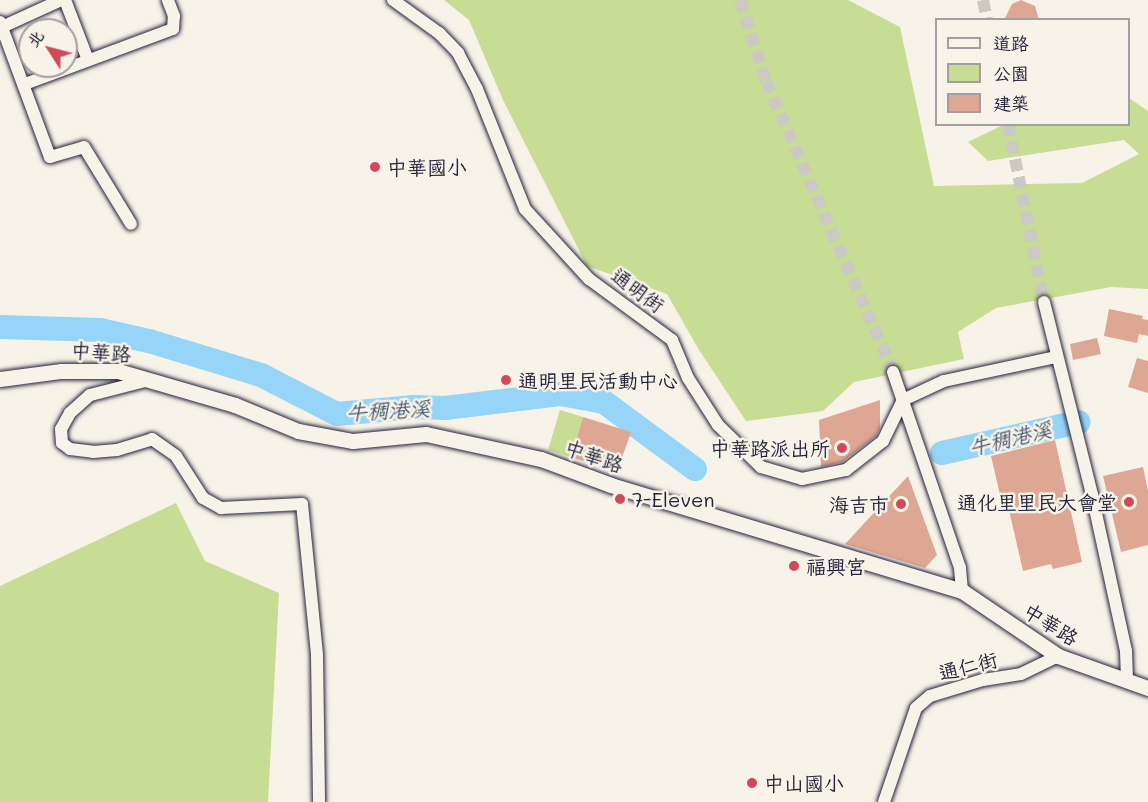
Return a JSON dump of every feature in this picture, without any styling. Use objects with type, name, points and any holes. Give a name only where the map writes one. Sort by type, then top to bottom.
[{"type":"street","points":[[88,60],[63,0],[1,25],[25,84],[50,157],[84,147],[131,224]]},
{"type":"street","points":[[25,84],[173,28],[174,16],[168,0]]},
{"type":"street","name":"通明街","points":[[393,0],[440,33],[458,53],[477,89],[525,209],[589,279],[672,340],[688,378],[718,425],[761,467],[802,479],[846,470],[883,441],[903,400]]},
{"type":"street","points":[[1044,302],[1126,651],[1127,681]]},
{"type":"street","points":[[903,400],[944,381],[1056,357]]},
{"type":"street","name":"中華路","points":[[0,379],[61,370],[118,371],[235,405],[298,431],[353,441],[426,434],[541,459],[611,485],[962,591],[1058,656],[1148,688]]},
{"type":"street","points":[[893,372],[960,568],[962,591]]},
{"type":"street","points":[[154,380],[90,395],[70,413],[61,429],[62,443],[70,448],[93,452],[117,450],[152,439],[176,456],[203,498],[221,508],[302,504],[317,655],[319,802]]},
{"type":"street","name":"通仁街","points":[[884,802],[916,708],[930,696],[983,680],[1022,674],[1058,656]]},
{"type":"green space","points":[[444,0],[848,0],[900,27],[934,186],[1082,183],[1139,154],[1124,140],[988,161],[968,142],[1001,126],[1130,126],[1130,99],[1148,111],[1148,289],[1111,287],[996,308],[958,332],[964,359],[854,382],[823,411],[746,421],[699,350],[667,294],[587,266],[503,100],[469,20]]},
{"type":"green space","points":[[560,410],[583,417],[571,457],[548,450]]},
{"type":"green space","points":[[176,503],[205,561],[279,593],[268,802],[0,802],[0,586]]},
{"type":"building","points":[[1021,0],[1035,6],[1038,18],[1005,18],[1012,4]]},
{"type":"building","points":[[1109,309],[1143,316],[1142,319],[1148,320],[1148,336],[1139,334],[1137,343],[1104,336]]},
{"type":"building","points":[[1097,338],[1101,354],[1073,360],[1070,344]]},
{"type":"building","points":[[1137,358],[1148,361],[1148,393],[1128,387]]},
{"type":"building","name":"中華路派出所","points":[[880,400],[880,428],[876,436],[842,462],[821,467],[819,420]]},
{"type":"building","points":[[583,417],[631,432],[617,472],[571,457]]},
{"type":"building","points":[[1055,440],[1082,562],[1053,569],[1051,564],[1023,571],[1009,510],[1004,512],[991,456]]},
{"type":"building","name":"通化里里民大會堂","points":[[1143,467],[1148,491],[1148,545],[1121,552],[1103,476]]},
{"type":"building","name":"海吉市","points":[[908,476],[937,555],[925,568],[845,544]]},
{"type":"waterway","name":"牛稠港溪","points":[[0,327],[100,330],[149,341],[261,375],[337,414],[414,407],[445,408],[560,394],[604,402],[695,469]]},
{"type":"waterway","name":"牛稠港溪","points":[[942,453],[1079,422]]},
{"type":"tunnel","points":[[740,0],[766,81],[893,372]]},
{"type":"tunnel","points":[[983,0],[987,18]]},
{"type":"tunnel","points":[[1008,126],[1044,302]]},
{"type":"place","name":"中華國小","points":[[375,167]]},
{"type":"place","name":"通明里民活動中心","points":[[506,380]]},
{"type":"place","name":"中華路派出所","points":[[842,448]]},
{"type":"place","name":"7-Eleven","points":[[620,499]]},
{"type":"place","name":"通化里里民大會堂","points":[[1129,502]]},
{"type":"place","name":"海吉市","points":[[901,504]]},
{"type":"place","name":"福興宮","points":[[794,566]]},
{"type":"place","name":"中山國小","points":[[752,783]]}]
